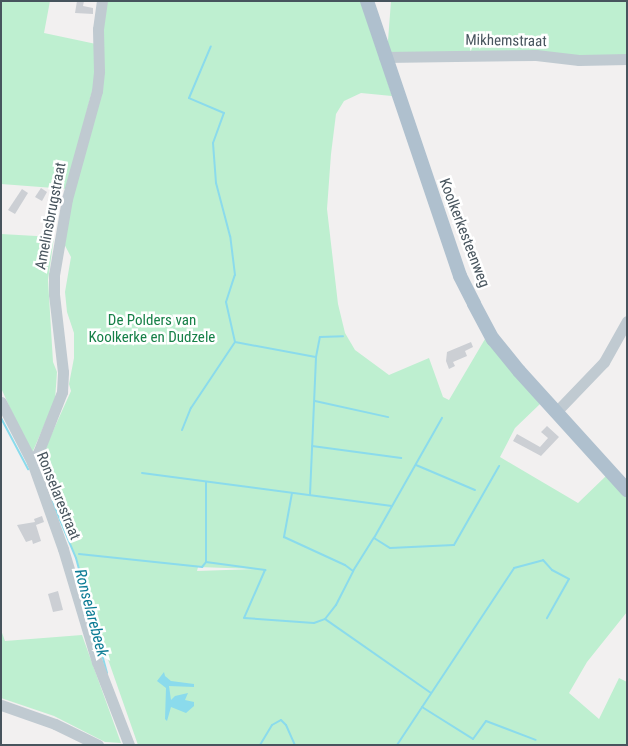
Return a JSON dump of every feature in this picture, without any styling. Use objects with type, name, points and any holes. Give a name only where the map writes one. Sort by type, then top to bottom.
[{"type":"main road","name":"Koolkerkesteenweg","points":[[367,1],[384,57],[460,276],[493,339],[627,490]]},
{"type":"street","name":"Amelinsbrugstraat","points":[[32,462],[38,453],[62,392],[63,372],[54,294],[54,275],[67,199],[97,91],[99,71],[98,29],[102,1]]},
{"type":"street","name":"Mikhemstraat","points":[[384,57],[526,55],[579,60],[627,58]]},
{"type":"street","points":[[556,412],[604,362],[627,321]]},
{"type":"street","name":"Ronselarestraat","points":[[1,402],[32,462],[63,549],[97,662],[129,745]]},
{"type":"street","points":[[1,705],[55,724],[98,745]]},
{"type":"green space","points":[[1,1],[50,1],[44,33],[96,44],[97,71],[67,189],[1,184]]},
{"type":"green space","name":"De Polders van Koolkerke en Dudzele","points":[[104,1],[362,1],[392,96],[361,93],[344,101],[336,114],[327,209],[338,304],[345,333],[355,350],[389,375],[429,358],[443,397],[449,400],[485,339],[540,404],[515,428],[500,457],[578,503],[606,476],[627,498],[627,612],[587,662],[569,693],[599,719],[619,678],[627,682],[627,745],[138,745],[103,645],[76,558],[46,479],[42,462],[48,442],[71,391],[69,384],[74,358],[74,333],[67,312],[65,292],[71,257],[61,238],[85,138]],"holes":[[[198,567],[255,569],[197,571]]]},
{"type":"green space","points":[[391,1],[627,1],[627,57],[387,54]]},
{"type":"green space","points":[[1,234],[54,237],[48,280],[53,362],[57,372],[55,400],[33,451],[30,452],[1,388]]},
{"type":"green space","points":[[1,630],[5,641],[82,635],[121,743],[105,742],[54,716],[1,698]]},
{"type":"water","points":[[164,672],[165,676],[171,681],[194,684],[194,687],[169,686],[171,700],[175,696],[188,693],[185,700],[194,702],[194,706],[186,713],[171,707],[167,721],[165,719],[166,688],[157,681]]},
{"type":"building","points":[[77,1],[84,1],[83,6],[93,8],[93,14],[75,13]]},
{"type":"building","points":[[41,188],[47,192],[42,201],[35,197]]},
{"type":"building","points":[[22,189],[28,193],[15,214],[8,210]]},
{"type":"building","points":[[471,342],[473,347],[465,351],[467,356],[453,362],[455,366],[449,369],[446,361],[447,352]]},
{"type":"building","points":[[547,426],[559,437],[541,456],[513,441],[517,434],[540,447],[548,438],[541,432]]},
{"type":"building","points":[[42,516],[44,522],[36,525],[41,541],[33,544],[32,540],[26,542],[17,525],[35,522],[34,519]]},
{"type":"building","points":[[58,591],[63,610],[53,612],[48,594]]},
{"type":"waterway","points":[[182,430],[191,408],[235,342],[226,302],[235,275],[230,236],[216,183],[213,143],[224,113],[189,98],[211,46]]},
{"type":"waterway","points":[[235,342],[316,357],[320,337],[343,336]]},
{"type":"waterway","points":[[310,495],[316,357]]},
{"type":"waterway","points":[[315,401],[388,417]]},
{"type":"waterway","name":"Ronselarebeek","points":[[1,418],[28,469]]},
{"type":"waterway","points":[[431,693],[325,619],[336,605],[353,571],[374,538],[442,418]]},
{"type":"waterway","points":[[312,446],[401,458]]},
{"type":"waterway","points":[[416,465],[475,490]]},
{"type":"waterway","points":[[374,538],[390,548],[454,545],[499,466]]},
{"type":"waterway","points":[[142,473],[392,506]]},
{"type":"waterway","points":[[79,554],[202,567],[206,562],[206,482]]},
{"type":"waterway","points":[[292,493],[284,537],[345,565],[353,571]]},
{"type":"waterway","name":"Ronselarebeek","points":[[52,501],[76,558],[107,673]]},
{"type":"waterway","points":[[397,745],[514,568],[543,560],[552,570],[569,579],[547,618]]},
{"type":"waterway","points":[[206,562],[265,570],[244,618],[314,623],[325,619]]},
{"type":"waterway","points":[[422,707],[473,739],[486,721],[536,740]]},
{"type":"waterway","points":[[260,745],[272,725],[281,720],[286,725],[295,745]]}]
